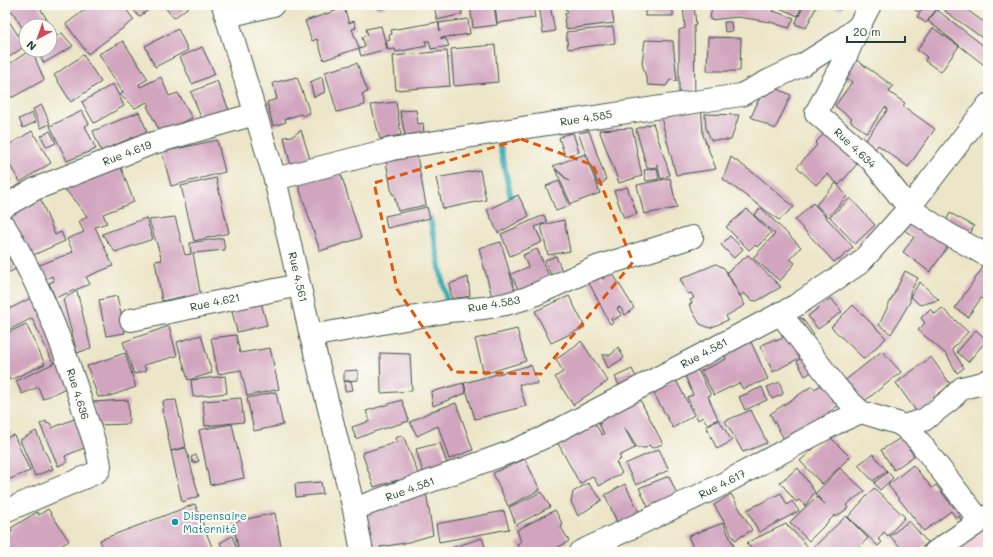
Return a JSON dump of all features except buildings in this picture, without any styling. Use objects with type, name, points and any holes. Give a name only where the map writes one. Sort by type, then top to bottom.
[{"type":"street","points":[[225,11],[273,5]]},
{"type":"street","name":"Rue 4.585","points":[[275,179],[392,149],[543,124],[741,95],[804,64],[839,42],[859,26],[870,5]]},
{"type":"street","name":"Rue 4.561","points":[[225,11],[275,179],[311,336],[354,509],[362,552]]},
{"type":"street","name":"Rue 4.634","points":[[859,26],[846,56],[816,112],[872,161],[908,208],[948,234],[988,256]]},
{"type":"street","name":"Rue 4.581","points":[[354,509],[513,451],[545,437],[795,306],[860,263],[908,208],[987,107]]},
{"type":"street","name":"Rue 4.619","points":[[5,206],[34,189],[150,144],[255,114]]},
{"type":"street","name":"Rue 4.636","points":[[5,227],[23,256],[49,311],[69,364],[100,466],[99,470],[95,473],[5,511]]},
{"type":"street","name":"Rue 4.583","points":[[311,336],[449,311],[484,308],[506,304],[527,298],[597,267],[692,237]]},
{"type":"street","name":"Rue 4.621","points":[[131,320],[299,285]]},
{"type":"street","points":[[780,313],[838,389],[850,402],[861,412],[903,426],[918,440],[984,518],[935,552]]},
{"type":"street","points":[[903,426],[924,420],[950,400],[962,388],[983,383],[988,380]]},
{"type":"street","name":"Rue 4.617","points":[[580,552],[717,487],[834,424],[861,412]]},
{"type":"highlighted area","points":[[521,139],[593,165],[633,262],[541,374],[453,372],[397,289],[374,183]]},
{"type":"shaded area","points":[[988,526],[988,552],[958,552],[961,549]]},
{"type":"waterway","points":[[499,142],[511,198]]},
{"type":"waterway","points":[[430,218],[448,307]]},
{"type":"place","name":"Dispensaire Maternité","points":[[175,522]]}]
